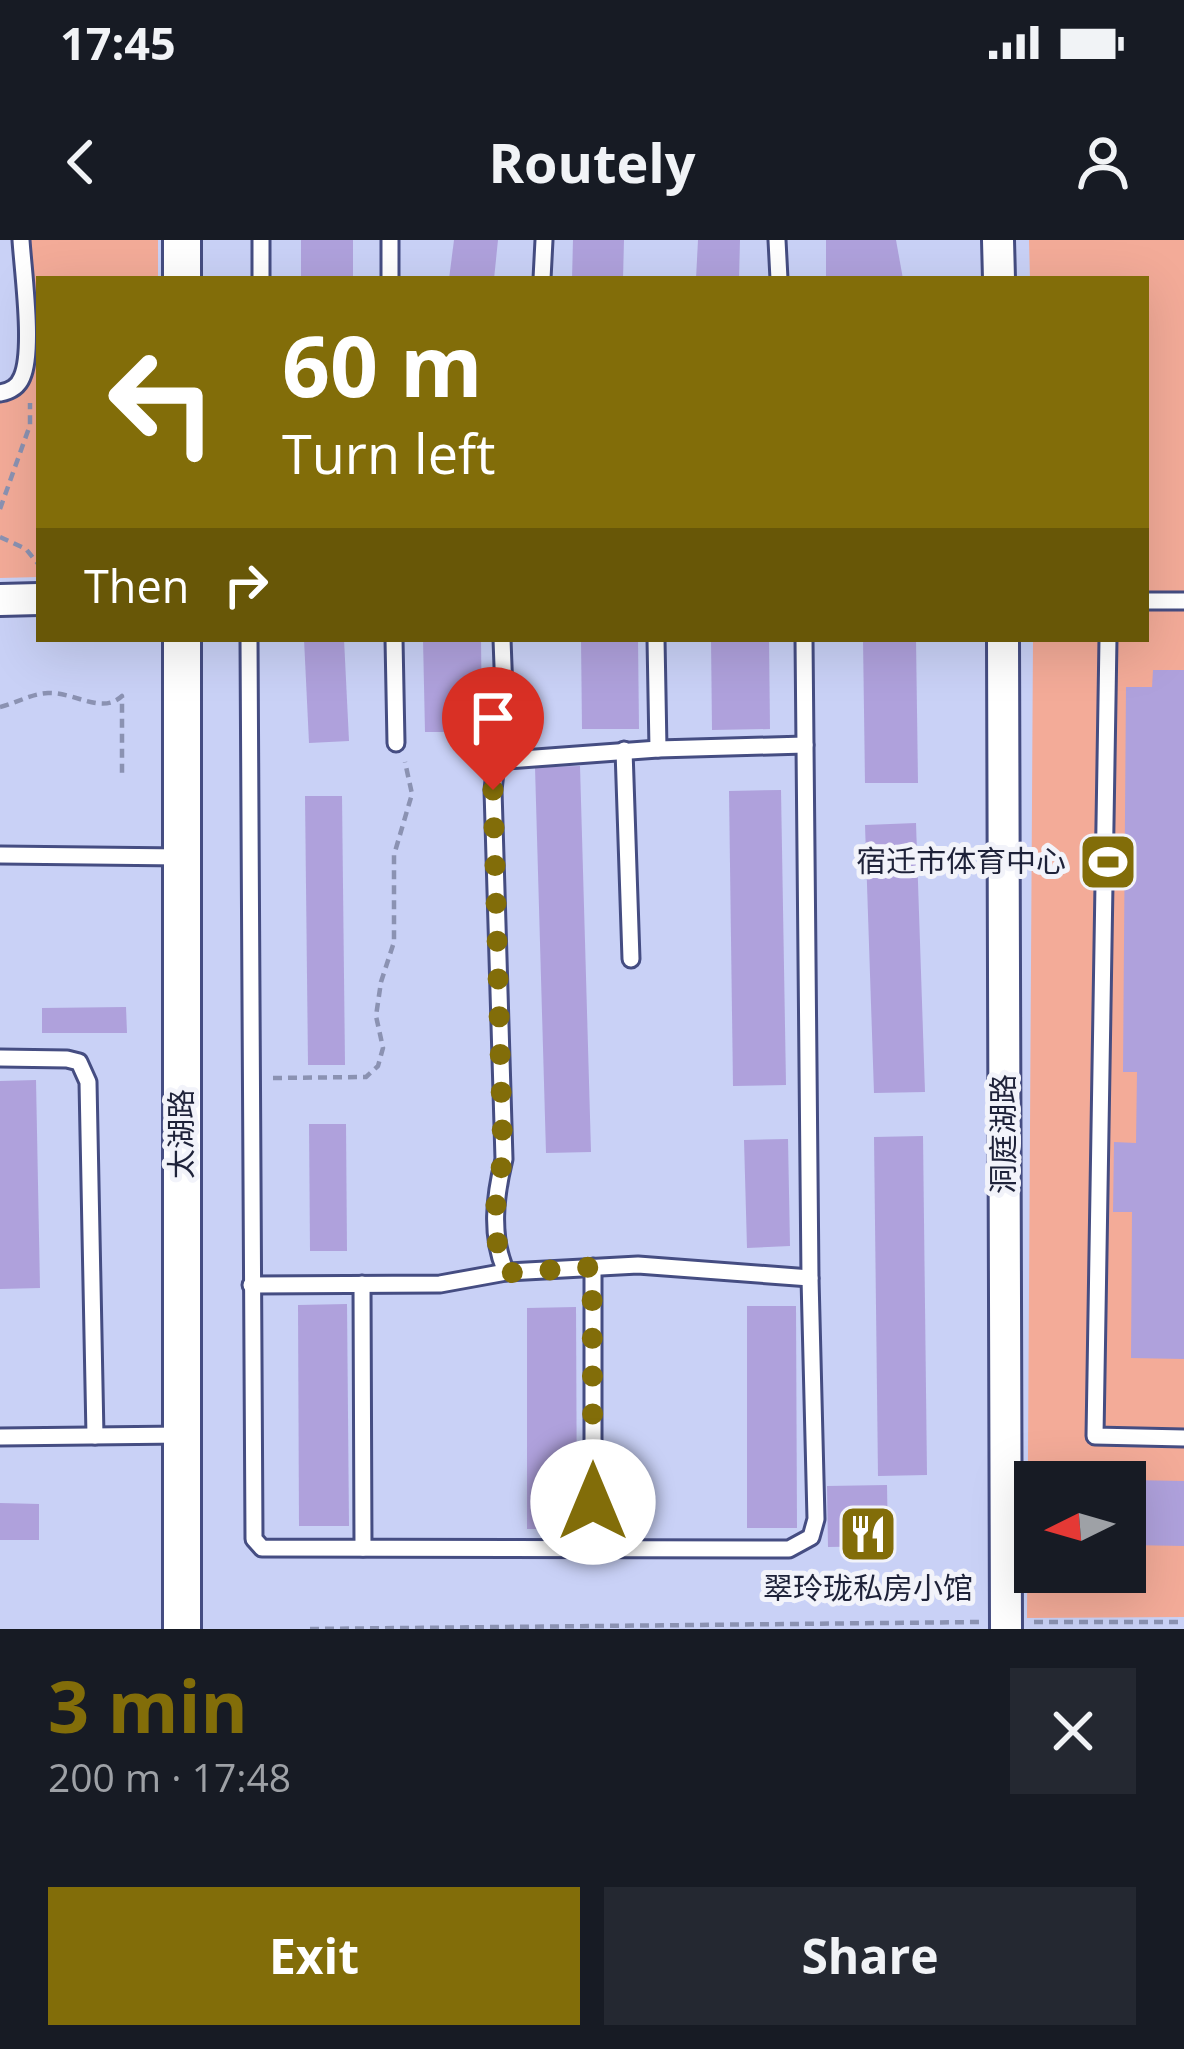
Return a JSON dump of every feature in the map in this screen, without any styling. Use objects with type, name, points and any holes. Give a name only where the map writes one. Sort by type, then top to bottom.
[{"type":"street","points":[[182,240],[182,276]]},
{"type":"street","points":[[998,240],[999,276]]},
{"type":"street","points":[[0,600],[36,599]]},
{"type":"street","name":"太湖路","points":[[182,642],[182,1629]]},
{"type":"street","name":"洞庭湖路","points":[[1003,642],[1006,1626]]},
{"type":"lane","points":[[0,393],[21,382],[27,359],[21,240]]},
{"type":"lane","points":[[261,240],[261,276]]},
{"type":"lane","points":[[390,240],[390,276]]},
{"type":"lane","points":[[542,276],[544,240]]},
{"type":"lane","points":[[777,240],[779,276]]},
{"type":"lane","points":[[1149,601],[1184,601]]},
{"type":"lane","points":[[249,642],[254,1539],[262,1548],[789,1549],[811,1537],[816,1519],[804,642]]},
{"type":"lane","points":[[394,642],[397,742]]},
{"type":"lane","points":[[502,642],[504,693],[494,761],[503,1159],[496,1191],[496,1231],[506,1273]]},
{"type":"lane","points":[[656,642],[658,748]]},
{"type":"lane","points":[[1108,642],[1095,1436],[1184,1438]]},
{"type":"lane","points":[[494,761],[658,748],[805,745]]},
{"type":"lane","points":[[624,750],[631,959]]},
{"type":"lane","points":[[0,855],[182,857]]},
{"type":"lane","points":[[0,1058],[79,1062],[88,1082],[95,1436]]},
{"type":"lane","points":[[251,1285],[440,1284],[506,1273],[638,1265],[810,1278]]},
{"type":"lane","points":[[592,1267],[593,1548]]},
{"type":"lane","points":[[362,1284],[363,1548]]},
{"type":"lane","points":[[0,1437],[182,1435]]},
{"type":"path","points":[[0,509],[29,425],[30,401],[21,382]]},
{"type":"path","points":[[0,537],[26,549],[36,561]]},
{"type":"path","points":[[0,707],[47,693],[75,694],[102,706],[113,705],[122,696],[122,777]]},
{"type":"path","points":[[250,1079],[366,1077],[378,1066],[383,1048],[376,1016],[394,942],[394,855],[412,794],[397,742]]},
{"type":"path","points":[[310,1629],[1184,1622]]},
{"type":"shaded area","points":[[31,240],[158,240],[158,276],[36,276],[36,577],[0,578],[0,401],[22,389],[34,366]]},
{"type":"shaded area","name":"宿迁市体育中心","points":[[1029,240],[1184,240],[1184,1617],[1027,1618],[1027,1593],[1146,1593],[1146,1461],[1028,1461],[1033,642],[1149,642],[1149,276],[1030,276]]},
{"type":"building","points":[[301,240],[353,240],[353,276],[301,276]]},
{"type":"building","points":[[454,240],[498,240],[494,276],[449,276]]},
{"type":"building","points":[[573,240],[624,240],[623,276],[572,276]]},
{"type":"building","points":[[698,240],[740,240],[739,276],[696,276]]},
{"type":"building","points":[[826,240],[896,240],[902,276],[826,276]]},
{"type":"building","points":[[304,642],[344,642],[349,741],[309,743]]},
{"type":"building","points":[[423,642],[481,642],[482,732],[425,732]]},
{"type":"building","points":[[581,642],[638,642],[639,729],[582,729]]},
{"type":"building","points":[[711,642],[769,642],[770,729],[712,730]]},
{"type":"building","points":[[863,642],[916,642],[918,783],[865,783]]},
{"type":"building","points":[[1153,670],[1184,670],[1184,1359],[1131,1358],[1132,1212],[1113,1212],[1114,1142],[1136,1143],[1137,1072],[1123,1072],[1126,687],[1152,687]]},
{"type":"building","points":[[580,766],[591,1152],[546,1153],[535,767]]},
{"type":"building","points":[[781,790],[786,1085],[733,1086],[729,791]]},
{"type":"building","points":[[305,796],[342,796],[345,1065],[308,1065]]},
{"type":"building","points":[[916,823],[925,1092],[874,1093],[865,825]]},
{"type":"building","points":[[126,1007],[127,1033],[42,1033],[42,1008]]},
{"type":"building","points":[[36,1080],[40,1288],[0,1289],[0,1081]]},
{"type":"building","points":[[309,1124],[346,1124],[347,1251],[310,1251]]},
{"type":"building","points":[[923,1136],[927,1475],[878,1476],[874,1137]]},
{"type":"building","points":[[788,1139],[790,1246],[747,1248],[744,1140]]},
{"type":"building","points":[[347,1304],[349,1526],[299,1526],[298,1305]]},
{"type":"building","points":[[747,1306],[796,1306],[797,1528],[747,1528]]},
{"type":"building","points":[[576,1307],[577,1529],[527,1529],[527,1308]]},
{"type":"building","points":[[1146,1480],[1184,1481],[1184,1546],[1146,1545]]},
{"type":"building","points":[[887,1485],[888,1546],[828,1547],[827,1486]]},
{"type":"building","points":[[0,1503],[39,1504],[39,1540],[0,1540]]},
{"type":"place","name":"宿迁市体育中心","points":[[1108,862]]},
{"type":"place","name":"翠玲珑私房小馆","points":[[868,1534]]},
{"type":"route","points":[[493,790],[503,1159],[496,1191],[496,1231],[506,1273],[592,1267],[593,1502]]}]
